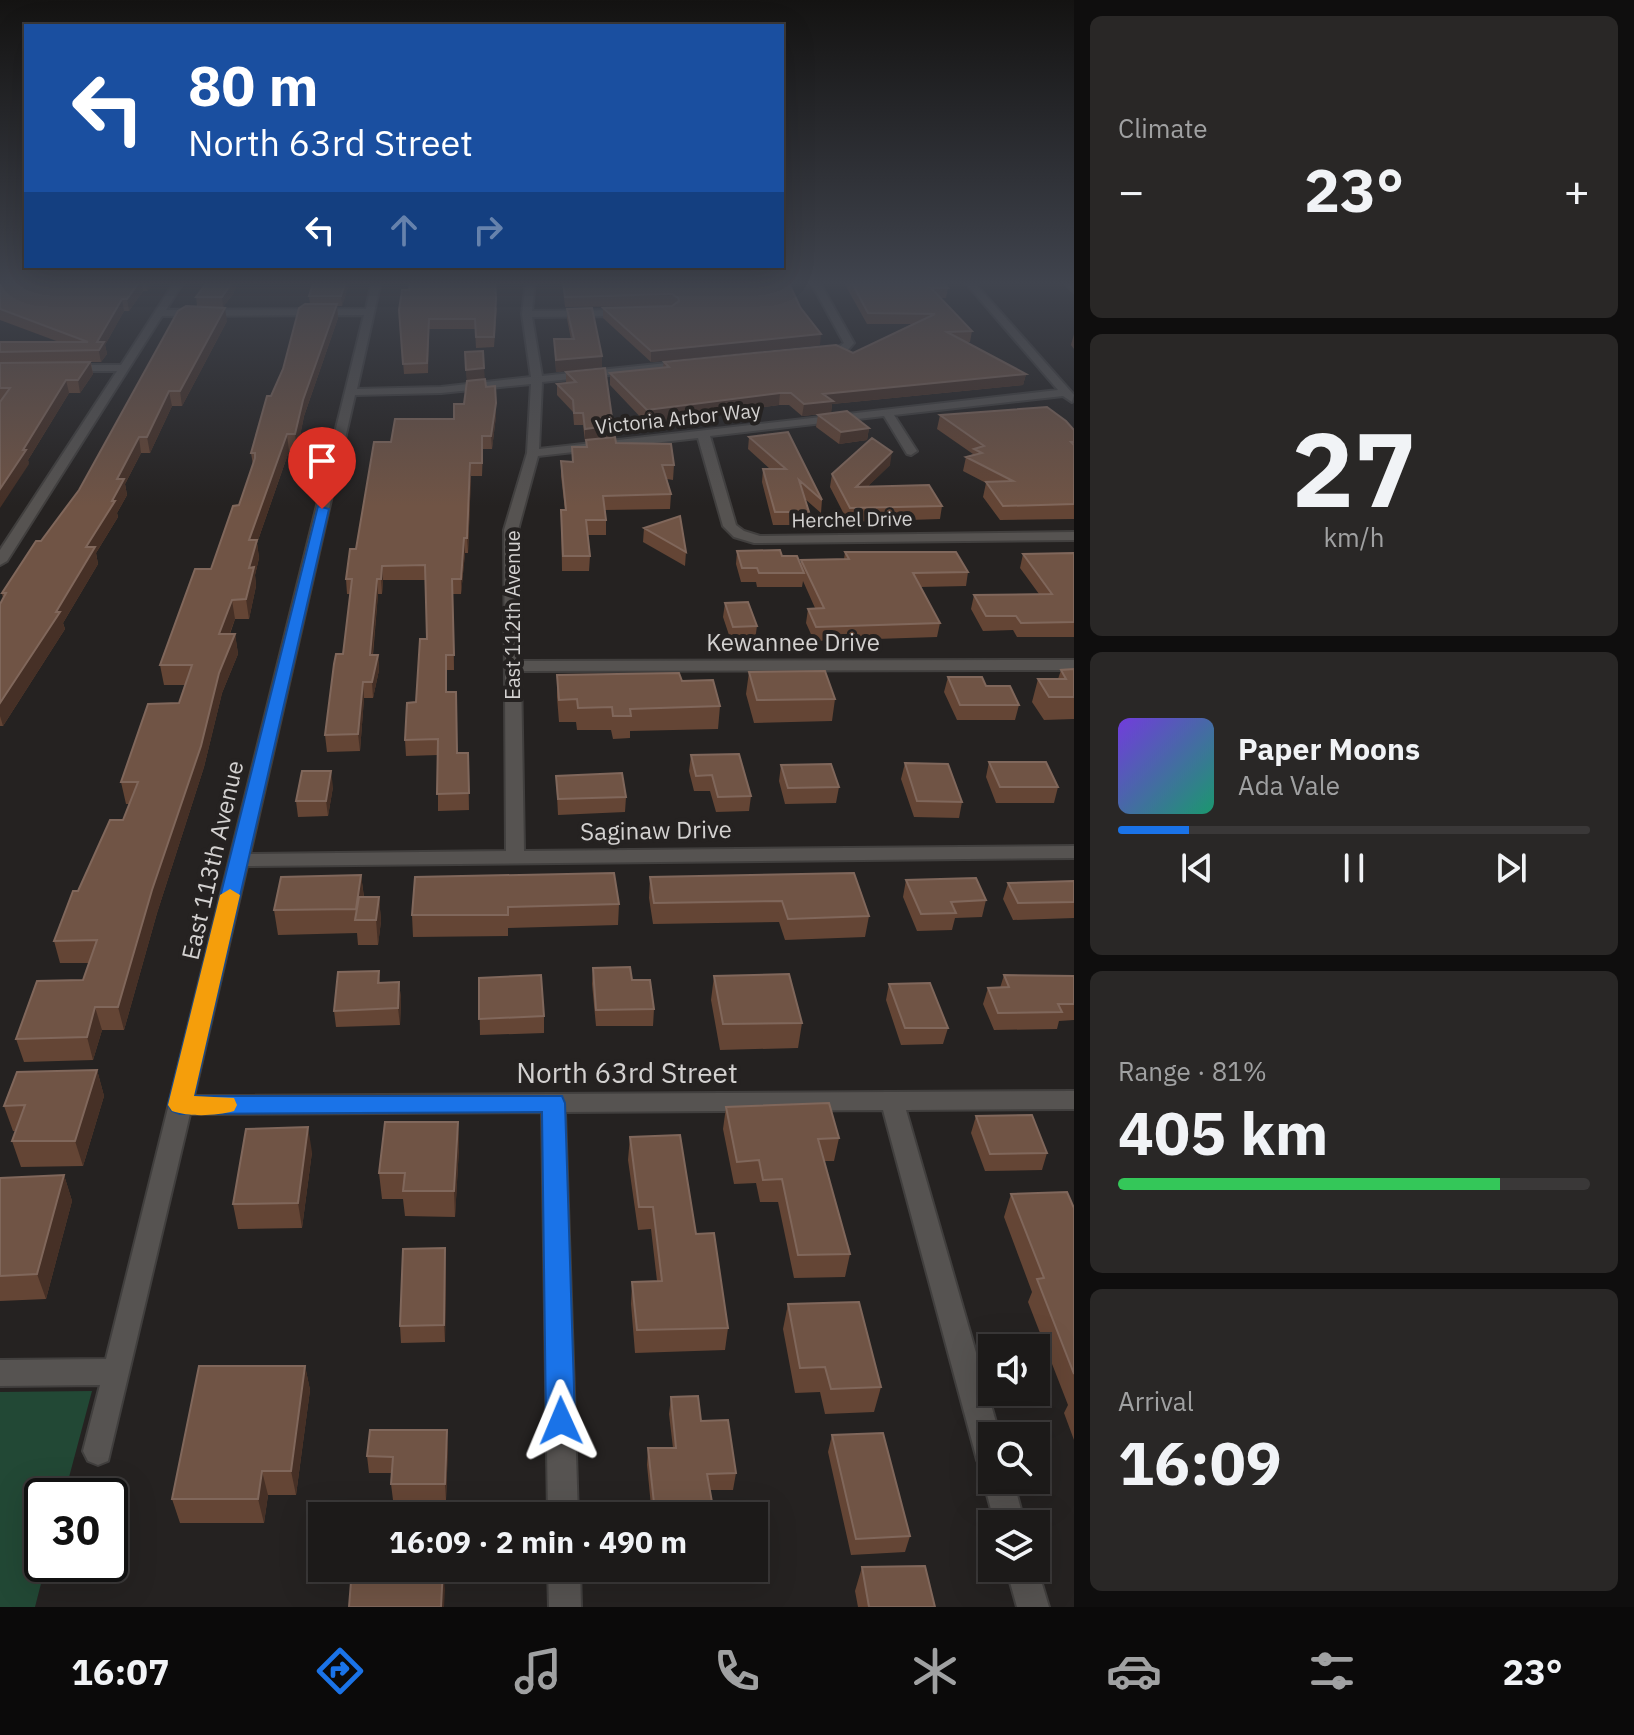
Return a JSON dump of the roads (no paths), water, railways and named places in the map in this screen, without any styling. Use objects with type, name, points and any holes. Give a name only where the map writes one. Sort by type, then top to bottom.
[{"type":"street","points":[[0,561],[6,544],[130,356]]},
{"type":"street","name":"East 113th Avenue","points":[[98,1451],[359,356]]},
{"type":"street","name":"East 112th Avenue","points":[[515,857],[511,530],[533,453],[537,379],[533,356]]},
{"type":"street","points":[[1034,356],[1070,397]]},
{"type":"street","points":[[350,392],[441,390],[702,363]]},
{"type":"street","points":[[61,368],[122,368]]},
{"type":"street","name":"Victoria Arbor Way","points":[[533,453],[887,412],[1070,397]]},
{"type":"street","points":[[887,412],[911,451]]},
{"type":"street","name":"Herchel Drive","points":[[703,434],[730,526],[739,534],[759,540],[1074,536]]},
{"type":"street","name":"Kewannee Drive","points":[[511,666],[1074,665]]},
{"type":"street","name":"Saginaw Drive","points":[[239,860],[1074,852]]},
{"type":"street","name":"North 63rd Street","points":[[180,1105],[1074,1100]]},
{"type":"street","points":[[892,1101],[981,1422]]},
{"type":"street","points":[[553,1103],[563,1502]]},
{"type":"street","points":[[0,1373],[116,1372]]},
{"type":"street","points":[[564,1582],[565,1607]]},
{"type":"street","points":[[1026,1582],[1033,1607]]}]
